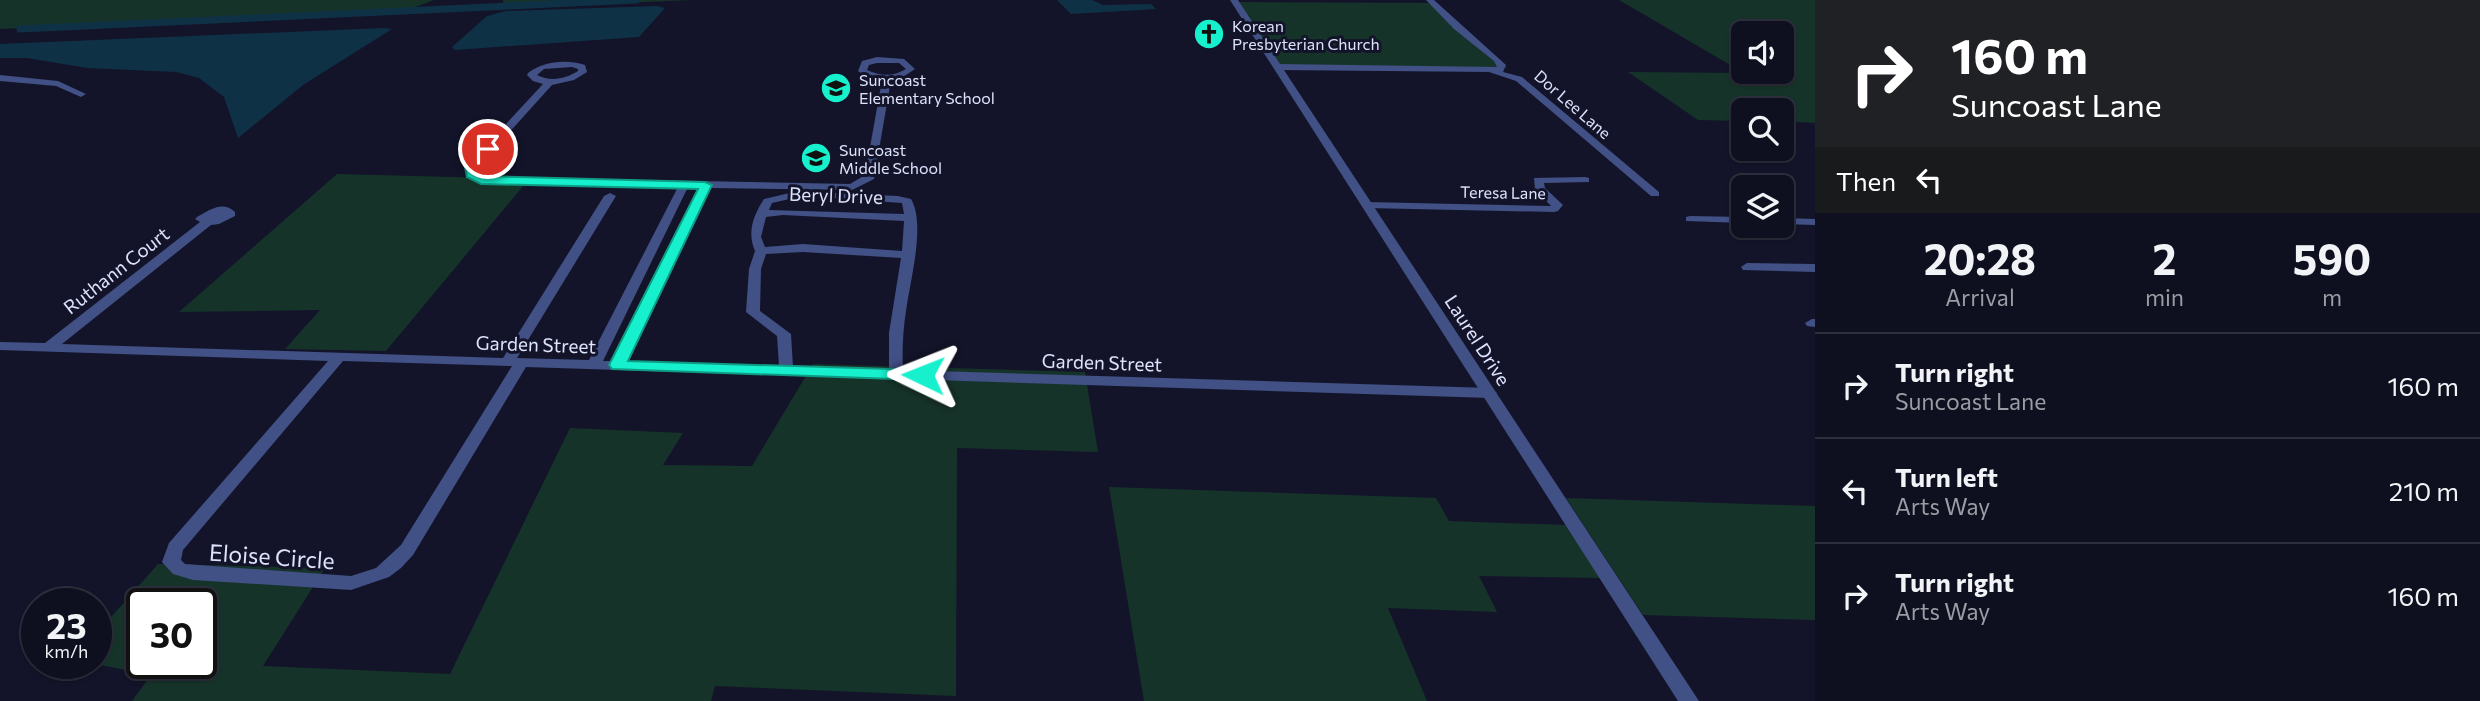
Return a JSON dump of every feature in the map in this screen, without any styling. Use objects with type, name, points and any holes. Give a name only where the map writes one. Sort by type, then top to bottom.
[{"type":"street","name":"Laurel Drive","points":[[1234,0],[1689,701]]},
{"type":"street","points":[[1430,0],[1502,65],[1501,70],[1488,71]]},
{"type":"street","points":[[885,59],[901,61],[911,66],[903,75],[887,78],[866,74],[862,66],[885,59]]},
{"type":"street","points":[[549,82],[536,80],[533,72],[542,67],[564,63],[578,65],[583,69],[573,78],[549,82],[471,167],[472,175],[481,180],[841,189],[864,183],[870,177],[887,78]]},
{"type":"street","name":"Dor Lee Lane","points":[[1278,67],[1488,71],[1520,79],[1656,194]]},
{"type":"street","points":[[0,78],[58,84],[80,94]]},
{"type":"street","name":"Teresa Lane","points":[[1367,205],[1554,209],[1557,205],[1540,189],[1538,180],[1585,180]]},
{"type":"street","points":[[594,365],[684,185]]},
{"type":"street","points":[[618,365],[705,185]]},
{"type":"street","name":"Beryl Drive","points":[[786,371],[784,334],[752,312],[761,251],[755,237],[761,214],[768,201],[802,195],[907,201],[910,218],[894,343],[896,374]]},
{"type":"street","points":[[515,362],[610,196]]},
{"type":"street","points":[[1690,219],[1731,220]]},
{"type":"street","points":[[1794,221],[1815,222]]},
{"type":"street","name":"Ruthann Court","points":[[49,347],[207,222]]},
{"type":"street","points":[[761,251],[803,248],[907,254]]},
{"type":"street","points":[[1747,267],[1815,268]]},
{"type":"street","name":"Garden Street","points":[[0,346],[1490,393]]},
{"type":"street","name":"Eloise Circle","points":[[339,357],[175,548],[172,562],[179,569],[193,573],[351,583],[375,578],[396,565],[407,550],[515,362]]},
{"type":"green space","points":[[0,0],[434,0],[405,11],[0,29]]},
{"type":"green space","points":[[503,0],[692,0],[504,8]]},
{"type":"green space","points":[[1619,0],[1815,0],[1815,123],[1794,122],[1794,98],[1731,98],[1731,121],[1698,120],[1628,72],[1731,73],[1731,84],[1794,84],[1794,21],[1731,21],[1731,65]]},
{"type":"green space","points":[[1239,2],[1436,3],[1507,68],[1280,65]]},
{"type":"green space","points":[[337,174],[529,179],[386,351],[285,349],[320,310],[179,312]]},
{"type":"green space","points":[[813,364],[1085,372],[1098,452],[957,448],[956,696],[715,686],[711,701],[132,701],[148,679],[217,679],[217,588],[137,588],[158,564],[325,568],[263,666],[450,674],[570,428],[683,433],[663,465],[752,466]]},
{"type":"green space","points":[[1109,487],[1436,498],[1449,521],[1566,525],[1600,578],[1479,576],[1497,612],[1388,608],[1427,701],[1144,701]]},
{"type":"green space","points":[[1566,498],[1815,506],[1815,620],[1643,615]]},
{"type":"green space","points":[[126,600],[126,670],[112,667],[112,616]]},
{"type":"water","points":[[1057,0],[1092,0],[1103,5],[1151,4],[1156,9],[1071,14]]},
{"type":"water","points":[[657,6],[665,8],[639,37],[455,50],[452,47],[487,16],[506,11]]},
{"type":"water","points":[[392,29],[303,85],[238,138],[224,97],[199,78],[176,72],[87,68],[27,58],[0,58],[0,44]]},
{"type":"waterway","points":[[20,29],[636,0]]},
{"type":"place","name":"Korean Presbyterian Church","points":[[1209,34]]},
{"type":"place","name":"Suncoast Elementary School","points":[[836,88]]},
{"type":"place","name":"Suncoast Middle School","points":[[816,158]]},
{"type":"route","points":[[488,149],[471,167],[472,175],[481,180],[705,185],[618,365],[923,375]]}]
